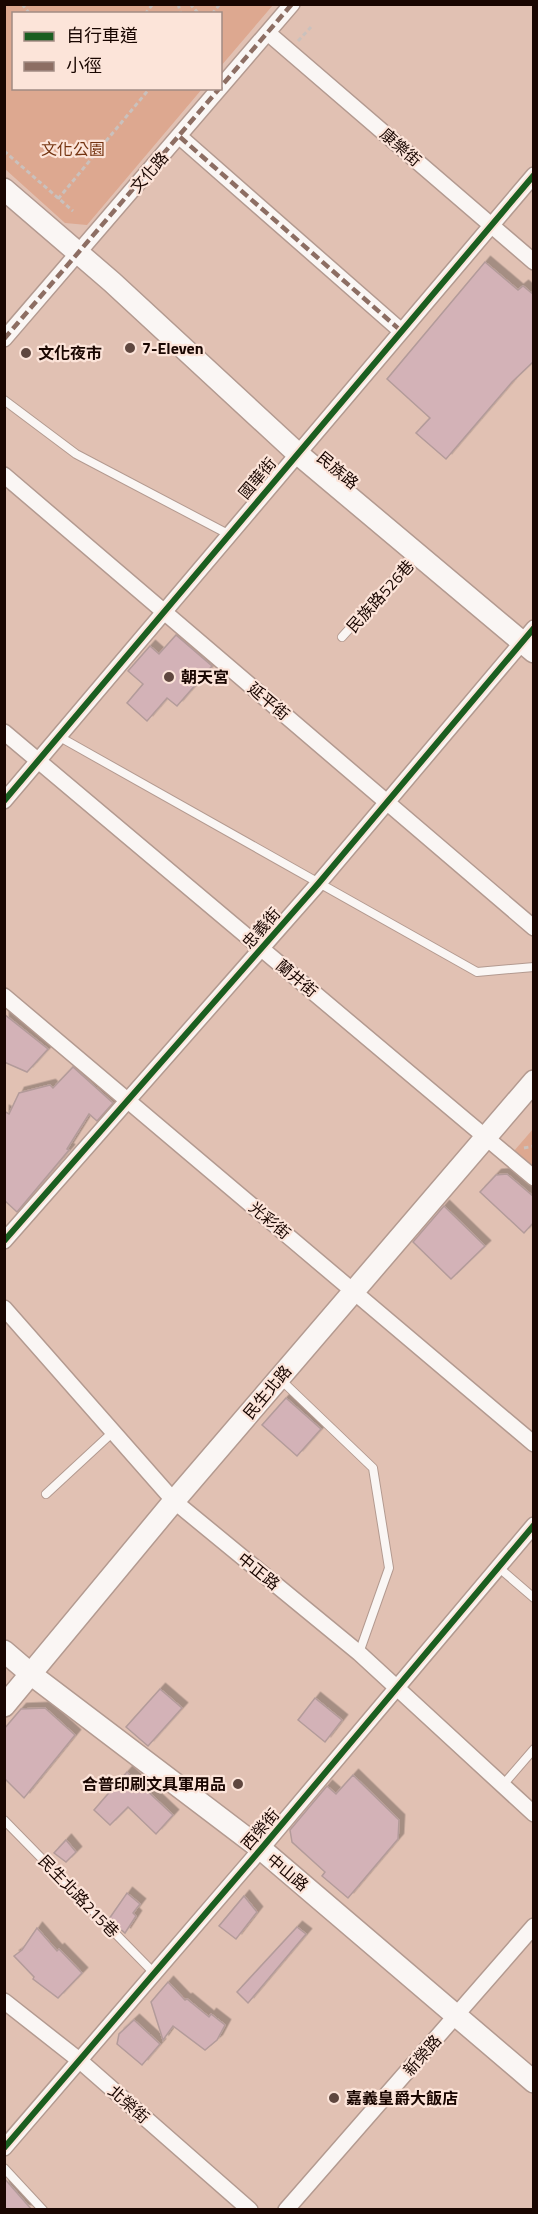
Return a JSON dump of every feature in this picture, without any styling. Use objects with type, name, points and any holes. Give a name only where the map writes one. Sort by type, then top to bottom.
[{"type":"main road","name":"民族路","points":[[4,189],[78,252],[297,453],[417,554],[530,641]]},
{"type":"main road","name":"民生北路","points":[[4,1706],[32,1676],[174,1501],[534,1081]]},
{"type":"main road","name":"中山路","points":[[4,1651],[32,1676],[261,1850],[458,2015],[534,2082]]},
{"type":"street","name":"文化路","points":[[222,87],[292,4]]},
{"type":"street","name":"康樂街","points":[[268,33],[534,262]]},
{"type":"street","name":"文化路","points":[[4,339],[220,90]]},
{"type":"street","points":[[180,137],[400,330]]},
{"type":"street","name":"國華街","points":[[4,801],[400,330],[534,175]]},
{"type":"street","name":"延平街","points":[[4,475],[534,928]]},
{"type":"street","name":"忠義街","points":[[4,1241],[318,884],[387,801],[530,641]]},
{"type":"street","name":"蘭井街","points":[[4,732],[534,1178]]},
{"type":"street","name":"光彩街","points":[[4,996],[534,1444]]},
{"type":"street","name":"中正路","points":[[4,1308],[174,1501],[359,1653],[534,1814]]},
{"type":"street","name":"西榮街","points":[[4,2148],[399,1688],[534,1525]]},
{"type":"street","name":"新榮路","points":[[286,2210],[534,1926]]},
{"type":"street","name":"北榮街","points":[[4,2001],[79,2060],[250,2210]]},
{"type":"lane","points":[[4,400],[76,454],[228,534]]},
{"type":"lane","name":"民族路526巷","points":[[342,637],[417,554]]},
{"type":"lane","points":[[58,736],[477,972],[534,968]]},
{"type":"lane","points":[[279,1378],[373,1468],[388,1568],[359,1653]]},
{"type":"lane","points":[[46,1494],[113,1432]]},
{"type":"lane","points":[[498,1567],[534,1598]]},
{"type":"lane","points":[[502,1786],[534,1749]]},
{"type":"lane","name":"民生北路215巷","points":[[4,1820],[154,1973]]},
{"type":"lane","points":[[4,2168],[43,2210]]},
{"type":"path","points":[[58,199],[148,90]]},
{"type":"path","points":[[4,151],[73,211]]},
{"type":"green space","name":"文化公園","points":[[5,4],[273,4],[222,65],[222,12],[12,12],[12,90],[201,90],[87,225],[65,223],[5,169]]},
{"type":"green space","points":[[533,1129],[533,1168],[514,1151]]},
{"type":"building","points":[[485,262],[518,290],[523,286],[534,295],[534,361],[512,382],[446,459],[416,433],[430,418],[387,379]]},
{"type":"building","name":"朝天宮","points":[[176,635],[212,666],[177,706],[167,698],[147,721],[127,703],[143,684],[128,671],[150,646],[159,654]]},
{"type":"building","points":[[4,1014],[48,1049],[27,1072],[4,1062]]},
{"type":"building","points":[[73,1067],[113,1103],[97,1121],[89,1114],[67,1149],[69,1150],[17,1212],[4,1200],[4,1111],[9,1114],[19,1093],[50,1085],[53,1088]]},
{"type":"building","points":[[507,1174],[534,1197],[534,1222],[524,1233],[480,1192],[496,1175]]},
{"type":"building","points":[[444,1206],[485,1246],[451,1279],[413,1242]]},
{"type":"building","points":[[286,1398],[321,1429],[297,1456],[262,1425]]},
{"type":"building","points":[[160,1689],[182,1708],[148,1746],[126,1727]]},
{"type":"building","points":[[315,1698],[342,1720],[325,1742],[298,1720]]},
{"type":"building","points":[[45,1708],[75,1735],[24,1798],[4,1778],[4,1729],[21,1709]]},
{"type":"building","points":[[127,1772],[173,1815],[156,1834],[128,1807],[110,1825],[94,1810]]},
{"type":"building","points":[[353,1775],[399,1820],[398,1839],[348,1898],[322,1876],[325,1872],[292,1842],[290,1830],[327,1786],[336,1794]]},
{"type":"building","points":[[66,1840],[76,1852],[66,1862],[54,1853]]},
{"type":"building","points":[[127,1893],[140,1904],[133,1913],[136,1916],[125,1933],[109,1919]]},
{"type":"building","points":[[244,1896],[257,1912],[236,1939],[219,1926]]},
{"type":"building","points":[[297,1927],[306,1934],[248,2003],[237,1992]]},
{"type":"building","points":[[37,1928],[57,1951],[59,1949],[82,1973],[58,1998],[33,1979],[34,1977],[14,1956],[22,1950]]},
{"type":"building","points":[[168,1982],[185,2000],[187,1999],[209,2017],[211,2014],[225,2025],[217,2040],[205,2050],[173,2026],[163,2040],[151,2002]]},
{"type":"building","points":[[134,2020],[160,2044],[142,2065],[117,2044],[119,2034]]},
{"type":"building","points":[[4,2178],[32,2210],[4,2210]]},
{"type":"marked path","points":[[222,85],[292,4]]},
{"type":"marked path","points":[[4,339],[218,90]]},
{"type":"marked path","points":[[180,137],[400,330]]},
{"type":"cycle path","points":[[4,801],[534,175]]},
{"type":"cycle path","points":[[4,1241],[318,884],[534,628]]},
{"type":"cycle path","points":[[4,2148],[261,1849],[534,1525]]},
{"type":"place","name":"7-Eleven","points":[[130,348]]},
{"type":"place","name":"文化夜市","points":[[26,353]]},
{"type":"place","name":"朝天宮","points":[[169,677]]},
{"type":"place","name":"合普印刷文具軍用品","points":[[238,1784]]},
{"type":"place","name":"嘉義皇爵大飯店","points":[[334,2098]]}]
